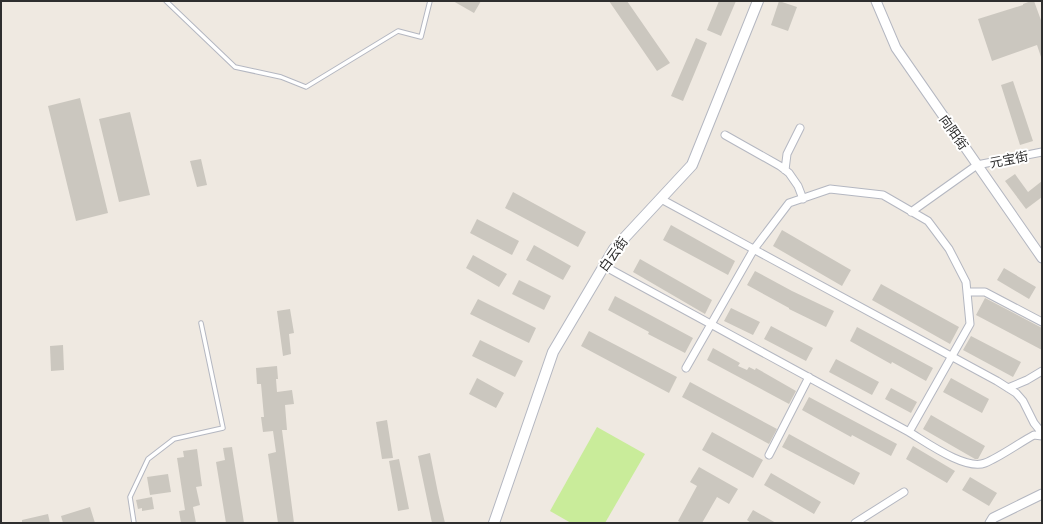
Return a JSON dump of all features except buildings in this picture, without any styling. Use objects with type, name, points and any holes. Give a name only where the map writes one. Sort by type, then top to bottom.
[{"type":"main road","name":"白云街","points":[[494,523],[553,352],[614,249],[692,165],[758,1]]},
{"type":"street","name":"向阳街","points":[[876,1],[896,48],[1042,258]]},
{"type":"street","points":[[785,170],[788,154],[800,128]]},
{"type":"street","points":[[725,135],[785,170],[798,186],[803,199]]},
{"type":"street","name":"元宝街","points":[[977,165],[1042,152]]},
{"type":"street","points":[[911,212],[977,165]]},
{"type":"street","points":[[686,368],[754,249],[789,203],[830,189],[883,195],[928,221],[949,249],[966,282],[970,324],[909,432]]},
{"type":"street","points":[[661,198],[1016,392],[1034,423],[1042,433]]},
{"type":"street","points":[[604,266],[711,323],[956,459],[970,464],[984,464],[1034,435],[1042,436]]},
{"type":"street","points":[[967,292],[985,292],[1042,322]]},
{"type":"street","points":[[1008,388],[1027,380],[1042,371]]},
{"type":"street","points":[[769,455],[809,377]]},
{"type":"street","points":[[855,523],[904,492]]},
{"type":"street","points":[[990,522],[1042,494]]},
{"type":"lane","points":[[166,1],[235,67],[281,77],[306,87],[398,31],[422,37],[430,1]]},
{"type":"lane","points":[[134,523],[130,497],[148,459],[174,439],[223,428],[201,323]]},
{"type":"green space","points":[[597,427],[645,454],[605,523],[571,523],[550,511]]}]
